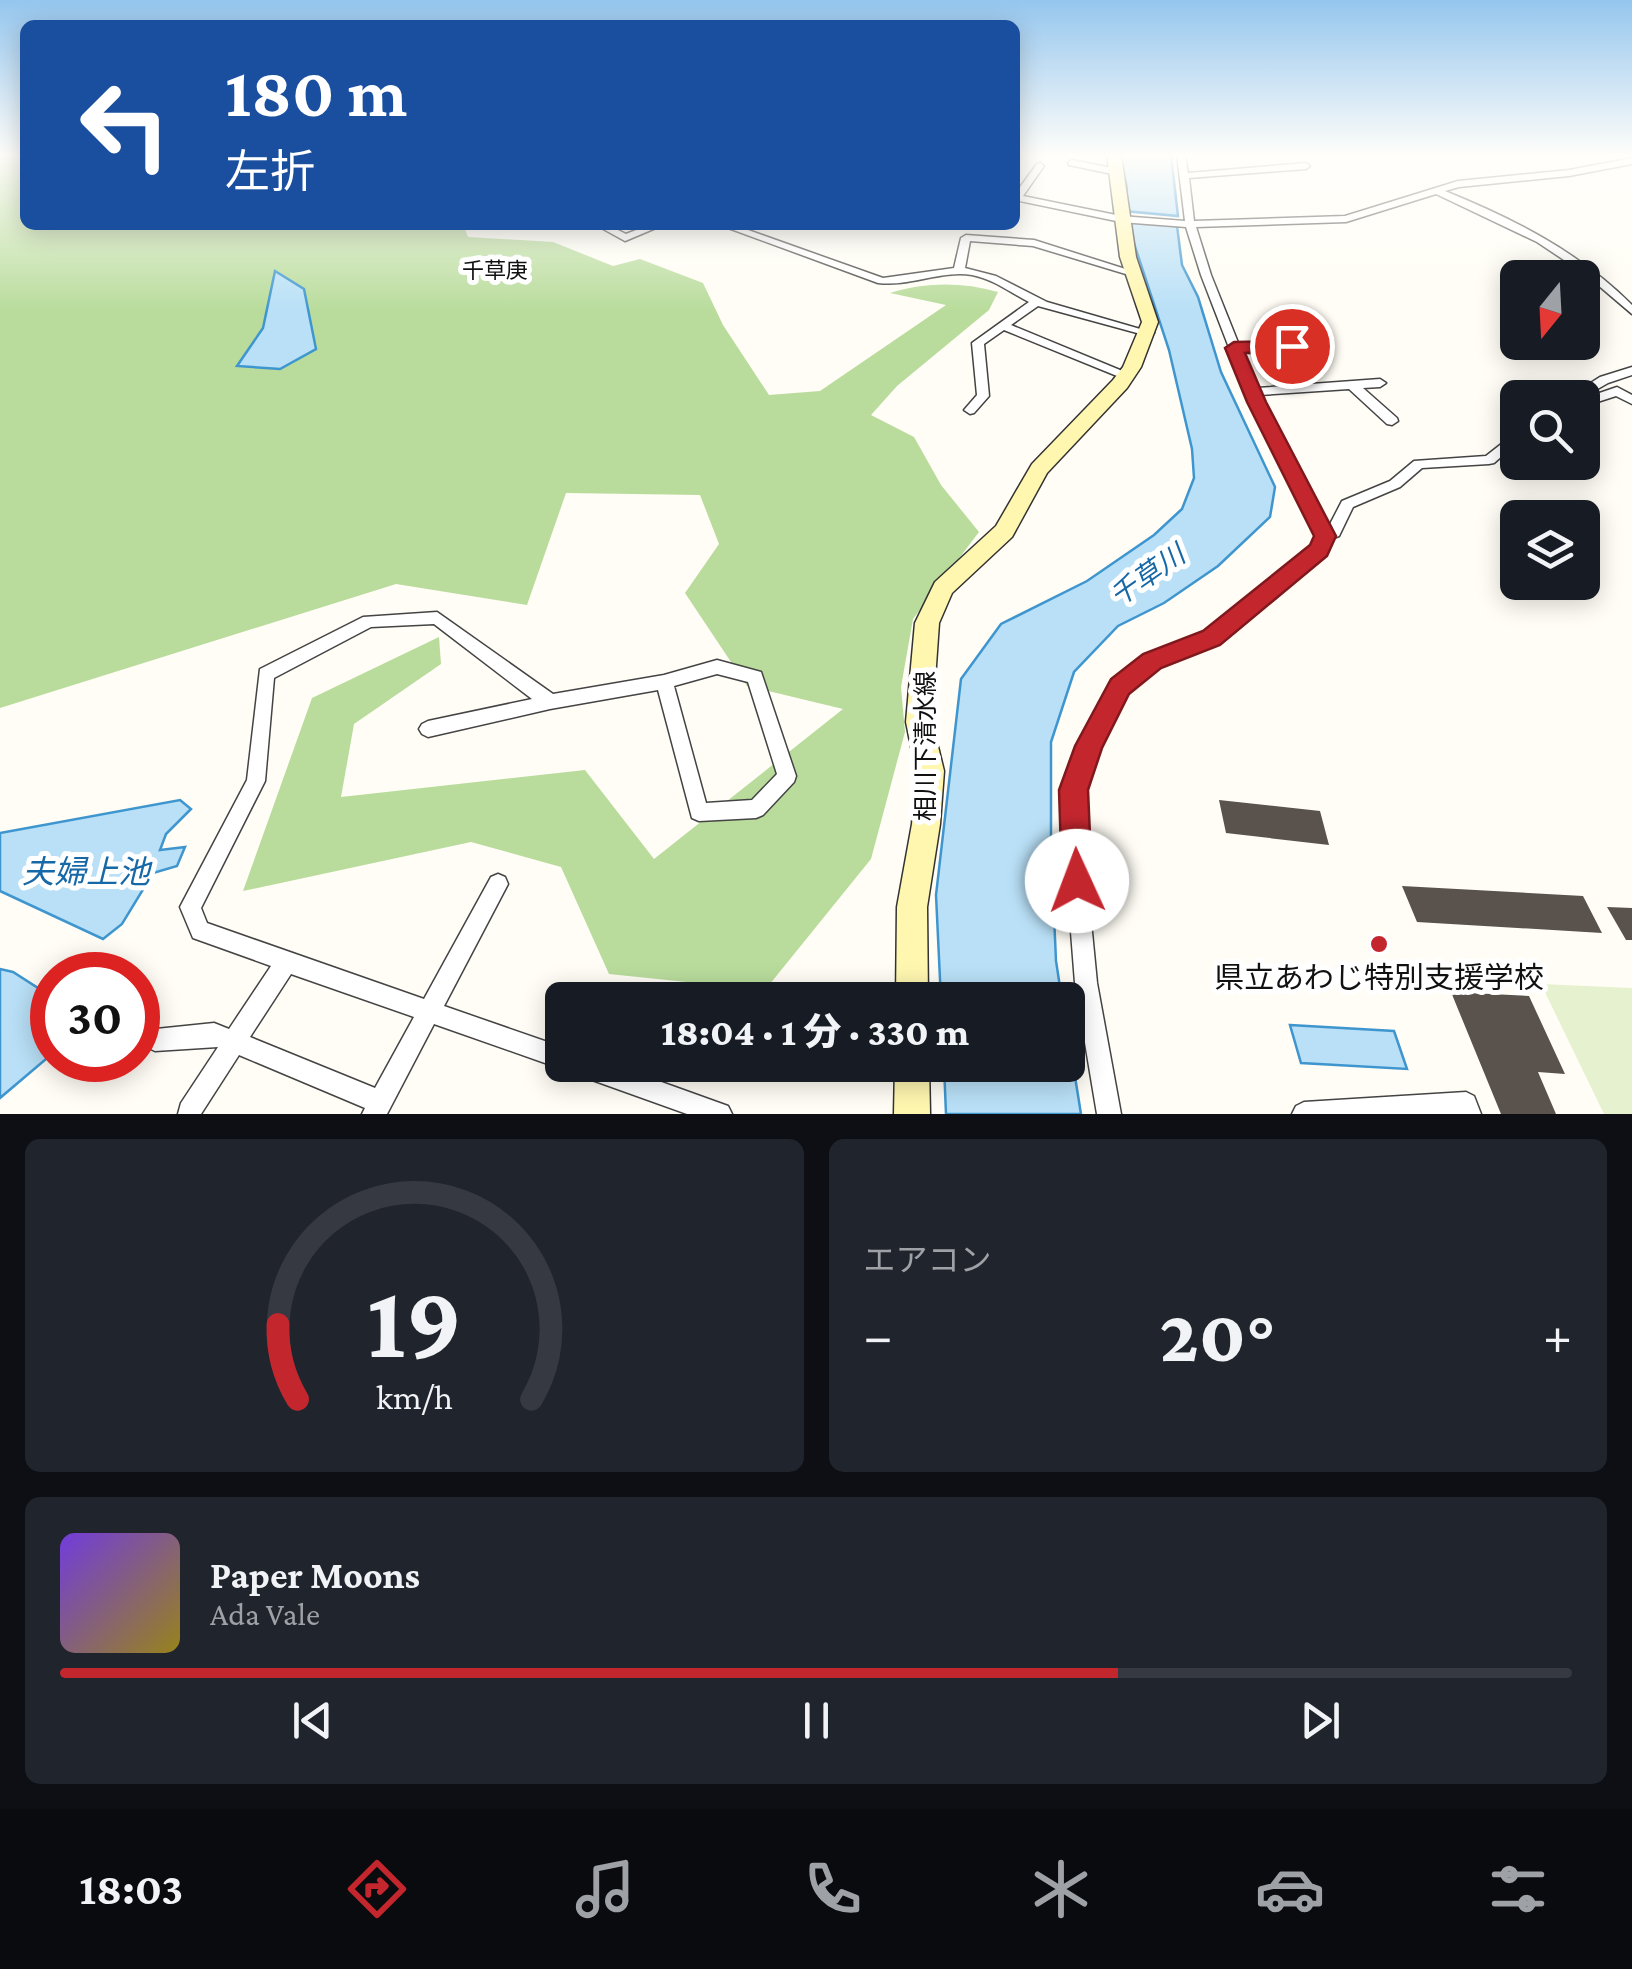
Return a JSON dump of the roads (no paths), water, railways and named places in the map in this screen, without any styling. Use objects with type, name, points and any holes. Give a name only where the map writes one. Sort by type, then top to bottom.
[{"type":"main road","points":[[1123,207],[1134,272],[1150,322],[1148,333]]},
{"type":"main road","name":"相川下清水線","points":[[912,982],[912,907],[930,771],[919,722],[927,623],[943,588],[1004,531],[1039,468],[1126,375],[1148,333]]},
{"type":"main road","points":[[912,1082],[912,1114]]},
{"type":"street","points":[[1063,207],[1125,220],[1186,224],[1346,220],[1385,207]]},
{"type":"street","points":[[1185,207],[1186,224],[1252,392],[1325,536]]},
{"type":"street","points":[[1475,207],[1569,257],[1632,311]]},
{"type":"street","points":[[610,230],[625,238],[645,230]]},
{"type":"street","points":[[739,230],[882,281],[906,282],[960,271],[1006,282],[1037,302],[1148,333]]},
{"type":"street","points":[[960,271],[966,238],[1034,242],[1099,265],[1134,272]]},
{"type":"street","points":[[970,410],[983,396],[978,344],[1037,302]]},
{"type":"street","points":[[1003,326],[1126,375]]},
{"type":"street","points":[[1234,348],[1260,350],[1325,342]]},
{"type":"street","points":[[1600,382],[1632,371]]},
{"type":"street","points":[[1252,392],[1380,383]]},
{"type":"street","points":[[1352,385],[1392,422]]},
{"type":"street","points":[[1600,397],[1617,392],[1632,400]]},
{"type":"street","points":[[1109,1114],[1086,982],[1074,790],[1089,746],[1120,687],[1152,661],[1211,638],[1319,550],[1325,536],[1334,532],[1347,504],[1395,484],[1414,466],[1489,460],[1500,451]]},
{"type":"street","points":[[545,1052],[200,931],[190,906],[256,781],[266,674],[369,621],[436,618],[550,702]]},
{"type":"street","points":[[428,729],[664,682],[717,666],[754,677],[787,776],[756,809],[699,812],[664,682]]},
{"type":"street","points":[[160,1040],[214,1034],[377,1108],[498,884]]},
{"type":"street","points":[[189,1111],[287,962]]},
{"type":"street","points":[[629,1082],[720,1114]]},
{"type":"street","points":[[1304,1114],[1466,1104],[1469,1114]]},
{"type":"water","points":[[1125,207],[1177,207],[1178,216],[1125,211]]},
{"type":"water","name":"千草川","points":[[1136,222],[1177,226],[1182,265],[1198,297],[1221,372],[1275,487],[1270,517],[1218,566],[1164,603],[1118,626],[1074,672],[1051,742],[1051,846],[1059,982],[940,982],[936,895],[961,679],[1001,624],[1087,581],[1154,535],[1182,509],[1194,478],[1192,449],[1169,350],[1128,225]]},
{"type":"water","points":[[275,271],[304,289],[316,349],[280,369],[237,366],[263,328]]},
{"type":"water","name":"夫婦上池","points":[[180,800],[191,809],[166,834],[160,850],[185,847],[177,866],[153,873],[122,924],[103,939],[0,891],[0,833]]},
{"type":"water","points":[[0,969],[30,983],[30,1073],[0,1098]]},
{"type":"water","points":[[1290,1025],[1394,1031],[1407,1069],[1301,1063]]},
{"type":"water","points":[[945,1082],[1076,1082],[1081,1114],[946,1114]]},
{"type":"place","name":"県立あわじ特別支援学校","points":[[1379,944]]},
{"type":"district","name":"千草庚","points":[[495,270]]}]
